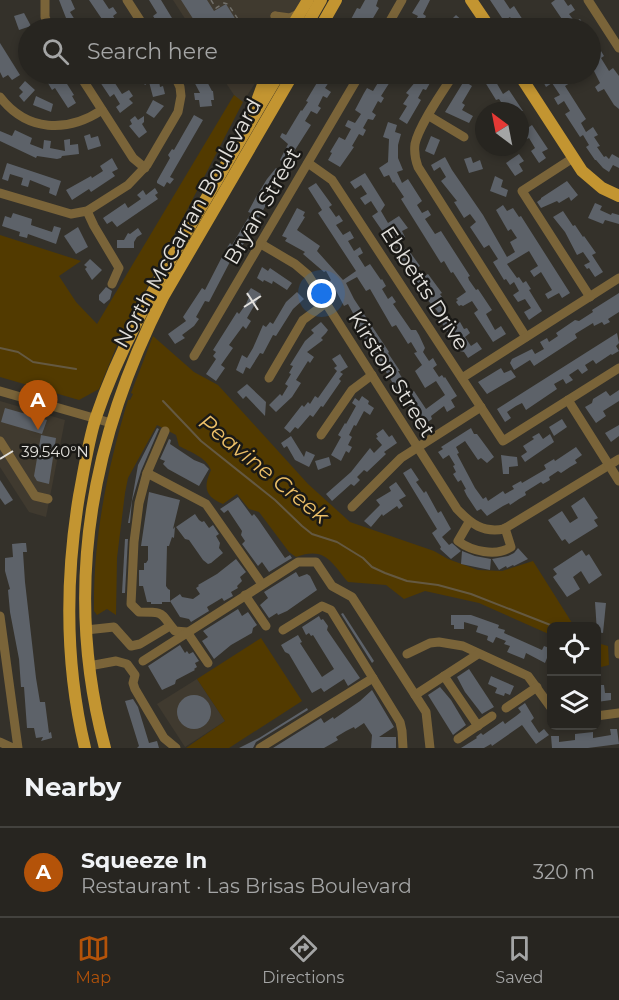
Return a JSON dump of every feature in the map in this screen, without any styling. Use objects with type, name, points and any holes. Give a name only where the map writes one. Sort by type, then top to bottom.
[{"type":"main road","points":[[297,18],[308,0]]},
{"type":"main road","points":[[311,18],[321,0]]},
{"type":"main road","points":[[326,18],[336,0]]},
{"type":"main road","points":[[471,0],[483,18]]},
{"type":"main road","points":[[245,132],[263,84]]},
{"type":"main road","name":"North McCarran Boulevard","points":[[85,748],[71,672],[69,578],[75,518],[96,418],[125,344],[150,295],[273,84]]},
{"type":"main road","name":"North McCarran Boulevard","points":[[105,748],[89,666],[85,585],[90,515],[103,448],[130,366],[163,297],[287,84]]},
{"type":"main road","points":[[525,84],[582,171],[593,181],[619,196]]},
{"type":"street","points":[[45,0],[45,18]]},
{"type":"street","points":[[127,0],[139,18]]},
{"type":"street","points":[[392,18],[402,0]]},
{"type":"street","points":[[588,0],[600,18]]},
{"type":"street","points":[[276,18],[275,16],[290,18],[300,13]]},
{"type":"street","points":[[601,20],[619,48]]},
{"type":"street","points":[[85,84],[133,158],[145,168]]},
{"type":"street","points":[[0,193],[64,213],[87,211],[128,185],[145,168],[181,104],[179,84]]},
{"type":"street","name":"Bryan Street","points":[[194,356],[354,84]]},
{"type":"street","points":[[448,84],[415,143],[414,151],[418,167],[526,337]]},
{"type":"street","points":[[0,97],[17,114],[35,123],[47,125],[78,123],[102,110]]},
{"type":"street","points":[[429,116],[464,137]]},
{"type":"street","points":[[573,158],[522,191],[590,297]]},
{"type":"street","name":"Ebbetts Drive","points":[[308,163],[332,180],[503,441],[568,400]]},
{"type":"street","points":[[87,211],[119,268],[112,284]]},
{"type":"street","name":"Kirston Street","points":[[261,244],[302,269],[457,508],[470,522]]},
{"type":"street","points":[[462,378],[619,278]]},
{"type":"street","points":[[269,378],[303,320],[326,303]]},
{"type":"street","points":[[619,368],[568,400],[619,481]]},
{"type":"street","points":[[321,435],[352,390],[372,375]]},
{"type":"street","points":[[0,391],[111,423]]},
{"type":"street","points":[[352,507],[401,458],[481,407]]},
{"type":"street","points":[[165,431],[147,473],[139,503],[131,600],[136,611],[159,612],[166,617],[175,631],[187,632]]},
{"type":"street","points":[[0,441],[35,496],[48,499]]},
{"type":"street","points":[[506,528],[511,547],[507,550],[480,551],[458,541],[470,522],[489,530],[506,528],[619,459]]},
{"type":"street","points":[[147,473],[206,504],[262,584]]},
{"type":"street","points":[[143,661],[298,562],[316,562],[333,586],[351,597],[426,712],[430,748]]},
{"type":"street","points":[[245,595],[266,626]]},
{"type":"street","points":[[283,630],[322,606],[331,609],[400,722],[403,748]]},
{"type":"street","points":[[0,616],[3,655],[18,748]]},
{"type":"street","points":[[86,630],[114,627],[131,646],[140,644],[170,626]]},
{"type":"street","points":[[187,632],[208,663]]},
{"type":"street","points":[[407,654],[430,643],[464,646],[528,676],[547,701]]},
{"type":"street","points":[[619,645],[619,654]]},
{"type":"street","points":[[415,695],[478,654]]},
{"type":"street","points":[[89,666],[116,661],[128,664],[135,675],[133,683],[135,689],[164,738],[176,748]]},
{"type":"street","points":[[444,676],[478,726]]},
{"type":"street","points":[[260,748],[373,678]]},
{"type":"street","points":[[506,708],[537,687]]},
{"type":"street","points":[[601,715],[619,713]]},
{"type":"street","points":[[458,739],[492,716]]},
{"type":"street","points":[[0,742],[13,748]]},
{"type":"path","points":[[211,0],[216,8],[224,3],[228,4],[237,18]]},
{"type":"shaded area","points":[[173,0],[302,0],[292,18],[185,18]]},
{"type":"shaded area","points":[[227,84],[255,84],[243,102],[236,98]]},
{"type":"shaded area","points":[[234,95],[243,102],[117,345],[99,389],[79,400],[0,377],[0,235],[81,261],[59,276],[76,302],[97,324]]},
{"type":"shaded area","points":[[153,336],[194,372],[218,385],[308,484],[350,522],[434,551],[478,570],[502,571],[533,561],[571,622],[547,622],[547,633],[479,603],[425,591],[404,599],[386,585],[348,582],[332,562],[321,555],[314,553],[296,557],[289,552],[259,512],[249,509],[237,494],[223,504],[212,498],[207,491],[211,470],[209,465],[197,455],[179,446],[176,435],[157,425],[128,478],[117,558],[116,615],[107,609],[97,615],[94,611],[94,584],[103,504],[128,400],[133,394],[131,393]]},
{"type":"shaded area","points":[[0,401],[65,420],[46,517],[29,512],[0,467]]},
{"type":"shaded area","points":[[261,638],[302,701],[229,748],[186,748],[225,721],[197,679]]},
{"type":"shaded area","points":[[601,644],[608,646],[609,665],[601,667]]},
{"type":"shaded area","points":[[197,679],[225,721],[185,747],[157,704]]},
{"type":"building","points":[[59,0],[71,0],[75,9],[70,12],[74,18],[66,18]]},
{"type":"building","points":[[89,0],[103,0],[109,9],[113,7],[117,13],[113,16],[114,18],[101,18]]},
{"type":"building","points":[[149,0],[161,0],[172,18],[154,18],[153,16],[157,13]]},
{"type":"building","points":[[181,0],[207,0],[214,11],[226,4],[235,18],[193,18]]},
{"type":"building","points":[[365,0],[378,0],[376,6],[379,8],[373,18],[352,18],[357,8],[360,9]]},
{"type":"building","points":[[420,0],[430,0],[423,14],[425,18],[417,18],[418,16],[412,13]]},
{"type":"building","points":[[490,0],[504,0],[510,9],[514,6],[522,18],[502,18]]},
{"type":"building","points":[[555,0],[564,0],[568,6],[571,4],[575,10],[569,14],[572,18],[561,18],[551,3]]},
{"type":"building","points":[[24,13],[27,18],[18,18],[18,27],[14,16]]},
{"type":"building","points":[[0,43],[18,72],[18,76],[12,80],[8,75],[3,78],[0,72]]},
{"type":"building","points":[[601,58],[609,71],[613,68],[619,76],[619,109],[604,89],[598,92],[595,87],[601,84]]},
{"type":"building","points":[[22,84],[28,84],[35,90],[24,102],[19,96],[23,92],[19,88]]},
{"type":"building","points":[[48,84],[67,84],[76,103],[68,108],[55,88],[52,90]]},
{"type":"building","points":[[101,84],[116,84],[122,94],[129,90],[133,96],[129,99],[133,103],[120,113],[116,107],[120,104],[114,94],[110,97]]},
{"type":"building","points":[[150,84],[163,86],[165,94],[153,97]]},
{"type":"building","points":[[195,84],[208,84],[213,91],[212,106],[200,107],[199,100],[195,100],[194,93],[200,93]]},
{"type":"building","points":[[316,84],[328,84],[325,88],[331,92],[327,98],[323,96],[318,106],[321,108],[317,114],[311,111],[305,121],[311,125],[286,164],[280,160],[288,144],[280,137],[282,133],[286,135],[308,102],[306,101]]},
{"type":"building","points":[[377,84],[389,84],[381,96],[384,98],[381,103],[378,101],[372,112],[376,115],[373,120],[368,119],[363,128],[366,130],[363,136],[359,134],[352,146],[354,147],[340,167],[328,160],[332,153],[330,152],[339,137],[345,140],[351,129],[345,126],[348,120],[355,123],[361,114],[355,110],[367,88],[373,91]]},
{"type":"building","points":[[414,84],[429,84],[426,90],[423,89],[418,98],[421,100],[407,124],[399,119],[407,106],[403,104],[409,95],[406,93]]},
{"type":"building","points":[[462,84],[472,86],[462,103],[465,105],[462,110],[473,116],[469,123],[445,112]]},
{"type":"building","points":[[486,84],[497,84],[503,94],[509,90],[517,102],[501,102],[499,99],[496,100]]},
{"type":"building","points":[[553,84],[568,84],[565,86],[586,119],[581,123],[586,132],[593,127],[598,135],[594,137],[600,146],[597,147],[604,157],[609,159],[612,154],[619,158],[619,168],[613,165],[609,172],[595,160],[586,147],[589,145],[583,135],[580,137],[565,114],[570,111],[564,101],[558,105],[554,98],[560,95]]},
{"type":"building","points":[[36,96],[53,104],[51,112],[33,105]]},
{"type":"building","points":[[153,100],[164,106],[154,118],[146,113]]},
{"type":"building","points":[[194,115],[203,120],[170,177],[174,179],[170,184],[167,182],[164,187],[157,181],[170,158],[168,155],[172,149],[174,150]]},
{"type":"building","points":[[135,116],[138,120],[144,116],[142,124],[147,132],[139,138],[129,126],[132,124],[130,120]]},
{"type":"building","points":[[388,122],[397,125],[395,132],[401,134],[398,158],[403,170],[397,172],[402,183],[408,179],[422,201],[417,205],[422,213],[428,210],[431,215],[425,219],[435,234],[441,231],[470,276],[469,280],[492,310],[486,314],[495,330],[501,326],[506,334],[493,342],[474,313],[478,310],[472,301],[463,306],[459,306],[456,302],[458,300],[456,299],[466,292],[444,261],[441,263],[401,199],[404,197],[394,182],[389,175],[384,177],[379,168],[388,162],[389,139],[383,137]]},
{"type":"building","points":[[532,125],[548,149],[542,152],[546,158],[539,163],[531,151],[535,148],[529,138],[529,127]]},
{"type":"building","points":[[15,130],[32,138],[30,144],[43,149],[44,140],[51,141],[50,148],[65,151],[64,140],[70,139],[70,145],[78,144],[79,154],[62,156],[57,159],[37,156],[36,158],[0,141],[0,131],[12,136]]},
{"type":"building","points":[[90,134],[91,138],[98,136],[101,146],[88,150],[84,136]]},
{"type":"building","points":[[431,136],[440,140],[434,155],[425,151]]},
{"type":"building","points":[[516,156],[520,156],[524,161],[519,164],[523,171],[515,176],[506,163]]},
{"type":"building","points":[[445,157],[507,257],[515,252],[510,242],[517,238],[511,229],[508,231],[496,210],[503,205],[507,211],[513,208],[519,217],[521,216],[570,293],[562,298],[559,293],[548,299],[545,294],[552,290],[541,272],[534,277],[530,271],[538,266],[529,251],[507,264],[517,278],[519,277],[523,283],[526,281],[542,311],[529,320],[524,312],[531,308],[525,299],[518,302],[513,295],[519,291],[514,282],[510,285],[506,279],[504,280],[493,262],[498,259],[489,245],[484,248],[470,227],[476,222],[470,214],[464,218],[454,202],[457,201],[441,181],[446,177],[440,167],[434,171],[431,165]]},
{"type":"building","points":[[471,157],[473,163],[480,160],[483,169],[469,173],[464,159]]},
{"type":"building","points":[[112,158],[118,169],[112,172],[115,176],[91,192],[89,189],[72,200],[66,190],[103,171],[100,166]]},
{"type":"building","points":[[7,163],[61,181],[56,196],[49,193],[50,188],[30,180],[28,187],[21,185],[23,178],[10,174],[8,181],[2,179]]},
{"type":"building","points":[[276,168],[283,174],[272,187],[275,189],[249,235],[235,257],[233,256],[209,302],[205,301],[196,317],[199,319],[182,335],[185,338],[175,344],[168,334],[186,321],[183,317],[202,288],[205,290],[225,251],[230,243],[232,245],[251,213],[248,212],[256,197]]},
{"type":"building","points":[[365,173],[385,205],[381,211],[388,223],[399,216],[408,228],[402,231],[405,237],[398,241],[393,234],[387,238],[372,216],[378,212],[371,201],[365,205],[360,198],[367,194],[361,185],[355,189],[350,182]]},
{"type":"building","points":[[495,176],[503,180],[501,187],[508,190],[506,197],[490,191]]},
{"type":"building","points":[[567,181],[578,195],[571,201],[569,197],[559,203],[557,201],[541,208],[537,202]]},
{"type":"building","points":[[316,183],[332,205],[329,207],[336,217],[339,215],[343,221],[336,225],[343,235],[350,231],[354,238],[348,241],[354,251],[360,247],[363,253],[358,256],[365,267],[370,264],[382,279],[386,286],[382,289],[388,299],[392,296],[396,302],[393,304],[411,330],[416,330],[419,335],[425,348],[423,352],[429,361],[433,358],[437,365],[433,368],[439,377],[442,375],[445,377],[457,396],[451,400],[455,407],[447,412],[444,406],[422,426],[407,404],[410,402],[403,391],[399,393],[373,351],[376,350],[369,339],[366,341],[351,317],[354,315],[348,304],[344,306],[329,282],[331,280],[326,271],[324,272],[303,254],[305,252],[285,241],[287,238],[282,236],[297,208],[305,212],[303,216],[305,217],[297,230],[320,246],[317,251],[343,280],[356,271],[318,213],[322,210],[308,188]],"holes":[[[357,277],[366,291],[370,289],[392,327],[396,325],[408,344],[411,342],[417,352],[414,353],[422,365],[415,371],[425,388],[436,381],[445,395],[426,409],[414,391],[411,393],[389,352],[346,283]]]},
{"type":"building","points":[[155,188],[158,193],[155,195],[158,199],[117,227],[112,221],[107,224],[103,218],[125,203],[128,208],[141,199],[137,195],[143,190],[146,195]]},
{"type":"building","points":[[595,203],[602,206],[600,210],[611,215],[612,213],[619,215],[619,224],[605,220],[603,224],[588,218]]},
{"type":"building","points":[[563,211],[596,253],[592,255],[603,272],[595,277],[584,265],[590,262],[583,252],[577,255],[565,232],[553,217]]},
{"type":"building","points":[[13,213],[32,219],[31,225],[52,232],[54,226],[61,228],[56,244],[28,234],[27,238],[19,236],[20,232],[2,226],[5,216],[11,218]]},
{"type":"building","points":[[78,227],[88,247],[76,254],[64,236]]},
{"type":"building","points":[[138,228],[142,234],[134,242],[134,248],[117,248],[117,240],[124,240],[128,233]]},
{"type":"building","points":[[400,246],[403,250],[407,248],[420,266],[417,268],[423,277],[428,274],[442,293],[440,294],[446,303],[442,305],[455,325],[460,322],[464,329],[467,328],[470,333],[465,337],[471,346],[477,342],[482,349],[468,358],[464,352],[460,351],[457,346],[461,343],[455,334],[450,337],[436,313],[438,312],[425,297],[430,294],[424,284],[419,288],[394,250]]},
{"type":"building","points":[[90,259],[102,270],[92,280],[84,265]]},
{"type":"building","points":[[262,267],[268,271],[270,268],[292,283],[287,290],[273,281],[272,284],[264,280],[263,282],[257,278]]},
{"type":"building","points":[[106,287],[112,291],[110,299],[104,304],[99,300],[99,295]]},
{"type":"building","points":[[251,288],[261,294],[247,318],[251,321],[246,329],[243,326],[229,345],[233,348],[221,365],[225,368],[216,381],[206,374],[216,359],[213,356],[216,352],[213,350],[237,312],[239,314],[246,304],[249,297],[246,295]]},
{"type":"building","points":[[297,292],[304,299],[293,309],[276,336],[273,335],[263,354],[260,353],[250,369],[246,367],[243,374],[236,370],[242,355],[247,358],[253,348],[263,325],[266,327],[270,322],[273,324],[286,302]]},
{"type":"building","points":[[619,293],[619,312],[608,319],[610,322],[604,325],[602,322],[594,326],[593,323],[575,334],[577,338],[534,366],[530,360],[514,370],[510,363],[512,359],[532,349],[535,354],[544,349],[540,342],[547,338],[549,342],[558,336],[556,333],[575,320],[579,321]]},
{"type":"building","points":[[321,322],[328,330],[321,338],[323,340],[307,352],[314,357],[310,363],[308,361],[296,380],[301,383],[292,397],[276,412],[269,405],[280,394],[282,396],[288,386],[285,384],[291,374],[289,373],[293,366],[290,365],[305,341],[314,333],[311,330]]},
{"type":"building","points":[[617,333],[619,343],[616,346],[619,351],[596,364],[593,360],[585,365],[588,370],[582,374],[578,369],[569,375],[573,380],[566,384],[563,379],[554,384],[557,389],[526,410],[522,403],[516,406],[507,412],[511,418],[505,422],[497,409]]},
{"type":"building","points":[[340,354],[348,367],[340,372],[343,374],[339,379],[341,381],[323,407],[321,406],[313,417],[310,415],[298,429],[295,427],[290,433],[284,428],[302,405],[304,407],[308,402],[310,404],[315,396],[318,398],[337,371],[334,368],[337,366],[332,359]]},
{"type":"building","points":[[501,368],[504,373],[511,370],[516,377],[487,394],[478,382]]},
{"type":"building","points":[[247,384],[266,402],[265,416],[246,396],[243,399],[237,392]]},
{"type":"building","points":[[619,390],[619,401],[603,411],[606,416],[596,423],[585,407],[606,391],[610,396]]},
{"type":"building","points":[[362,396],[374,408],[370,415],[364,411],[356,426],[354,425],[349,435],[352,437],[348,445],[352,447],[349,453],[346,451],[341,461],[331,455],[341,437],[338,435],[356,406],[352,403],[355,398],[359,401]]},
{"type":"building","points":[[5,408],[47,420],[42,434],[1,422]]},
{"type":"building","points":[[562,419],[567,427],[554,436],[549,427]]},
{"type":"building","points":[[619,425],[619,436],[611,442],[605,433]]},
{"type":"building","points":[[157,428],[159,429],[141,471],[132,501],[130,523],[128,523],[138,465]]},
{"type":"building","points":[[471,428],[494,457],[487,463],[481,458],[478,460],[465,441],[456,447],[459,453],[457,454],[475,488],[483,499],[486,497],[488,501],[503,491],[505,494],[514,489],[512,486],[546,469],[544,465],[554,459],[555,461],[576,447],[582,455],[575,460],[577,463],[561,473],[558,471],[549,477],[550,480],[543,484],[541,482],[525,492],[526,495],[487,516],[481,509],[477,511],[467,496],[461,480],[458,482],[453,474],[456,472],[453,466],[455,465],[449,455],[443,459],[438,452],[443,449],[441,447]]},
{"type":"building","points":[[383,429],[389,437],[392,435],[397,443],[384,452],[386,454],[367,472],[364,470],[357,477],[360,480],[354,486],[351,484],[332,501],[326,494],[351,472],[370,448],[374,453],[382,445],[376,438],[378,437],[376,434]]},
{"type":"building","points":[[539,433],[543,439],[550,434],[554,442],[525,462],[521,456],[527,452],[523,446]]},
{"type":"building","points":[[41,435],[56,438],[49,484],[37,481],[34,476]]},
{"type":"building","points":[[291,436],[304,457],[306,451],[315,455],[309,467],[295,460],[287,446],[284,448],[281,443]]},
{"type":"building","points":[[169,439],[170,444],[209,469],[199,486],[163,464],[165,461],[160,459]]},
{"type":"building","points":[[501,455],[517,457],[518,466],[509,467],[509,474],[503,474]]},
{"type":"building","points":[[329,457],[331,465],[318,470],[315,461]]},
{"type":"building","points":[[411,468],[419,480],[416,482],[424,493],[426,491],[438,513],[441,511],[451,529],[442,537],[449,545],[452,543],[461,551],[451,559],[440,549],[432,533],[437,529],[403,473]]},
{"type":"building","points":[[0,480],[13,500],[5,505],[0,498]]},
{"type":"building","points":[[396,482],[406,496],[399,500],[403,506],[399,509],[397,506],[383,516],[382,514],[371,527],[364,521],[380,505],[376,500],[391,491],[389,487]]},
{"type":"building","points":[[149,492],[180,500],[173,529],[175,527],[174,538],[172,537],[167,546],[166,586],[170,590],[170,602],[162,602],[162,604],[147,602],[143,586],[139,586],[139,570],[144,570],[144,563],[148,560],[148,546],[141,546]]},
{"type":"building","points":[[238,497],[252,516],[254,514],[258,519],[285,558],[290,555],[292,558],[269,572],[262,562],[258,566],[242,544],[245,541],[241,535],[242,531],[228,510],[224,513],[220,509]]},
{"type":"building","points":[[584,497],[598,518],[594,520],[598,526],[569,544],[565,539],[562,541],[548,520],[562,511],[570,523],[578,518],[571,506]]},
{"type":"building","points":[[195,514],[209,528],[213,525],[219,534],[216,536],[223,553],[208,564],[176,527]]},
{"type":"building","points":[[125,539],[128,539],[125,593],[122,593]]},
{"type":"building","points":[[26,543],[27,552],[23,552],[25,582],[36,678],[40,702],[45,702],[49,733],[51,732],[52,738],[41,741],[43,737],[36,738],[34,728],[27,728],[24,687],[21,687],[19,659],[10,612],[8,590],[10,589],[5,571],[5,558],[13,557],[12,544]]},
{"type":"building","points":[[518,548],[528,559],[499,570],[492,559],[508,556]]},
{"type":"building","points":[[582,550],[586,556],[589,554],[602,575],[589,584],[581,571],[573,577],[580,589],[567,597],[553,577],[557,574],[553,569]]},
{"type":"building","points":[[462,551],[491,559],[490,570],[461,564]]},
{"type":"building","points":[[236,559],[246,572],[240,577],[242,581],[237,586],[238,588],[231,592],[233,596],[224,601],[222,598],[207,607],[209,611],[191,622],[189,619],[180,617],[170,601],[180,594],[182,597],[193,599],[200,594],[196,588],[198,585]]},
{"type":"building","points":[[296,572],[299,577],[307,574],[310,576],[317,590],[287,611],[269,618],[260,605],[268,598],[264,592]]},
{"type":"building","points":[[595,602],[606,603],[603,633],[601,633],[601,622],[596,622]]},
{"type":"building","points":[[238,609],[242,616],[248,612],[257,625],[253,628],[252,633],[231,645],[214,659],[202,641],[208,637],[203,631]]},
{"type":"building","points":[[343,613],[374,661],[372,663],[341,614]]},
{"type":"building","points":[[451,615],[471,615],[499,625],[498,628],[505,630],[504,633],[542,650],[544,646],[547,647],[547,658],[545,663],[526,653],[524,659],[507,652],[510,646],[504,644],[506,641],[496,637],[493,643],[487,640],[488,636],[476,632],[478,626],[464,622],[464,629],[454,629],[454,625],[451,625]]},
{"type":"building","points":[[319,616],[328,626],[327,630],[360,678],[348,686],[344,679],[324,692],[321,688],[312,693],[289,654],[281,645],[298,635],[302,642],[300,643],[322,677],[334,669],[313,635],[309,633],[306,635],[302,627]]},
{"type":"building","points":[[180,645],[185,653],[193,652],[199,661],[195,663],[197,667],[176,680],[175,684],[162,690],[148,666]]},
{"type":"building","points":[[469,669],[494,707],[482,714],[457,677]]},
{"type":"building","points":[[491,676],[514,686],[510,695],[495,693],[497,688],[488,684]]},
{"type":"building","points":[[601,685],[604,685],[605,693],[611,693],[611,700],[601,701]]},
{"type":"building","points":[[440,687],[466,725],[453,735],[428,695]]},
{"type":"building","points":[[372,690],[394,727],[379,737],[396,737],[396,748],[371,748],[372,735],[364,723],[336,737],[338,740],[324,748],[273,748],[321,718],[324,723],[333,717],[334,719]]},
{"type":"building","points":[[194,695],[206,700],[211,712],[206,724],[194,729],[182,724],[177,712],[182,700]]},
{"type":"building","points":[[133,699],[138,707],[149,743],[157,741],[159,748],[137,748],[139,746],[125,701]]},
{"type":"building","points":[[525,703],[534,718],[531,721],[539,733],[544,729],[549,735],[536,744],[522,725],[492,746],[491,744],[484,748],[461,748],[481,733],[483,735],[503,721],[505,724],[521,712],[518,708]]},
{"type":"building","points":[[307,708],[308,710],[256,742],[253,748],[239,748],[259,738]]},
{"type":"building","points":[[610,729],[617,729],[619,744],[588,748],[552,748],[551,736],[559,736],[559,742],[575,740],[575,734],[593,732],[593,738],[611,735]]},
{"type":"waterway","name":"Peavine Creek","points":[[0,348],[18,352],[33,362],[76,369]]},
{"type":"waterway","name":"Peavine Creek","points":[[163,401],[201,441],[275,500],[312,534],[337,542],[363,558],[372,567],[385,573],[407,581],[438,585],[471,594],[547,624]]},
{"type":"place","name":"Squeeze In","points":[[38,430]]}]
